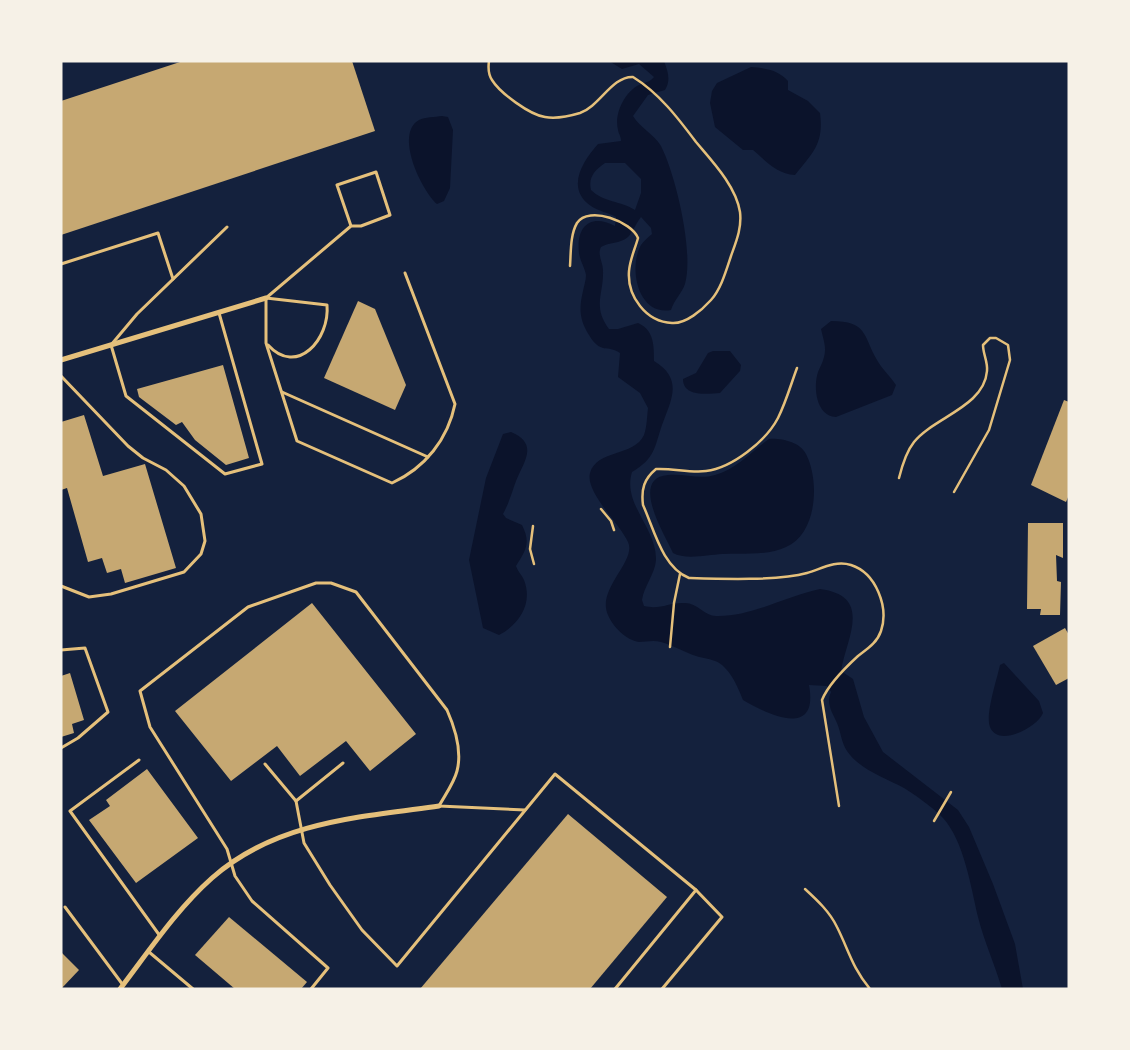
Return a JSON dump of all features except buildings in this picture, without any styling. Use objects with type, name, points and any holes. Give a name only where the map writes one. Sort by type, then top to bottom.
[{"type":"street","points":[[61,360],[266,298]]},
{"type":"street","points":[[121,987],[183,908],[231,863],[283,835],[303,829],[331,822],[439,806]]},
{"type":"lane","points":[[351,226],[337,185],[376,172],[390,215],[361,226],[351,226],[266,298],[266,343],[297,441],[392,484],[405,477],[428,457],[452,422],[456,404],[405,273]]},
{"type":"lane","points":[[218,312],[262,464],[225,474],[126,396],[111,345],[137,314],[227,227]]},
{"type":"lane","points":[[61,264],[158,233],[173,279]]},
{"type":"lane","points":[[266,298],[327,305],[328,315],[326,326],[316,344],[302,353],[286,357],[276,354],[266,343]]},
{"type":"lane","points":[[61,376],[128,446],[143,458],[166,470],[184,486],[201,514],[205,541],[201,554],[184,572],[110,594],[89,597],[61,586]]},
{"type":"lane","points":[[282,392],[428,457]]},
{"type":"lane","points":[[311,989],[328,968],[252,901],[235,876],[227,849],[150,727],[140,691],[248,607],[316,583],[331,582],[356,592],[447,710],[453,723],[459,757],[457,772],[439,806],[525,810]]},
{"type":"lane","points":[[61,650],[85,648],[108,712],[78,738],[61,748]]},
{"type":"lane","points":[[139,760],[70,811],[160,936]]},
{"type":"lane","points":[[296,801],[343,763]]},
{"type":"lane","points":[[265,764],[296,801],[303,829],[304,843],[335,891],[362,930],[397,966],[555,774],[696,890],[722,917],[662,989]]},
{"type":"lane","points":[[615,989],[696,890]]},
{"type":"lane","points":[[64,907],[121,987]]},
{"type":"lane","points":[[148,952],[192,989]]},
{"type":"path","points":[[489,61],[489,73],[497,86],[526,110],[545,117],[581,113],[601,100],[622,79],[633,77],[672,112],[727,183],[740,211],[739,234],[726,272],[711,300],[684,320],[673,323],[649,315],[632,294],[629,271],[638,238],[634,231],[614,220],[590,214],[582,218],[574,232],[570,266]]},
{"type":"path","points":[[898,478],[908,450],[914,442],[944,417],[968,404],[977,395],[984,384],[988,372],[983,345],[990,338],[996,338],[1008,345],[1010,360],[983,443],[954,492]]},
{"type":"path","points":[[797,368],[773,427],[738,458],[707,471],[656,469],[648,476],[643,486],[643,505],[668,561],[680,574],[689,578],[792,576],[837,564],[850,565],[863,571],[873,581],[879,593],[883,622],[880,634],[873,644],[828,690],[822,700],[839,806]]},
{"type":"path","points":[[601,510],[611,521],[614,530]]},
{"type":"path","points":[[534,526],[530,548],[534,564]]},
{"type":"path","points":[[670,647],[674,603],[680,574]]},
{"type":"path","points":[[934,821],[951,792]]},
{"type":"path","points":[[805,888],[825,908],[837,926],[851,964],[870,989]]},
{"type":"water","points":[[609,61],[664,61],[668,72],[665,90],[648,95],[633,116],[658,142],[667,159],[678,194],[687,253],[684,287],[671,310],[660,310],[651,306],[644,298],[636,277],[637,255],[641,245],[652,234],[651,228],[641,217],[628,237],[622,241],[604,245],[600,250],[603,278],[600,307],[604,321],[609,329],[618,329],[638,323],[647,330],[652,339],[654,361],[669,375],[673,390],[653,452],[640,467],[632,472],[630,484],[635,505],[655,548],[656,560],[654,570],[643,595],[644,606],[689,604],[716,616],[755,610],[820,589],[837,593],[847,600],[852,610],[853,621],[841,671],[853,679],[864,717],[883,752],[958,810],[969,827],[1015,944],[1023,989],[1002,989],[980,926],[966,865],[950,828],[939,814],[919,798],[865,768],[852,757],[843,744],[830,708],[831,692],[827,686],[809,685],[810,702],[806,712],[799,717],[789,718],[765,712],[743,700],[725,667],[712,660],[696,656],[661,642],[639,642],[629,639],[613,624],[608,615],[607,595],[627,558],[628,542],[593,489],[590,473],[594,465],[600,460],[632,447],[639,442],[645,432],[648,408],[640,393],[618,377],[620,353],[597,345],[583,324],[581,308],[586,275],[579,253],[580,236],[586,225],[592,222],[606,222],[615,226],[616,217],[591,206],[583,199],[578,183],[582,166],[598,144],[621,141],[617,118],[624,99],[637,86],[654,77],[639,64],[622,69]],"holes":[[[605,163],[625,163],[641,179],[641,193],[635,210],[601,197],[591,190],[591,178],[601,166]]]},
{"type":"water","points":[[751,67],[766,69],[780,74],[788,81],[788,90],[808,101],[820,113],[819,140],[812,153],[795,175],[777,170],[753,150],[743,150],[715,127],[710,103],[712,91],[717,83]]},
{"type":"water","points":[[442,116],[448,117],[453,130],[450,188],[444,201],[437,204],[424,187],[418,175],[413,162],[409,137],[412,127],[419,120]]},
{"type":"water","points":[[831,321],[852,324],[858,327],[866,337],[879,363],[896,385],[892,395],[836,417],[824,412],[816,393],[818,372],[824,359],[825,350],[821,329]]},
{"type":"water","points":[[713,351],[730,351],[741,365],[740,371],[720,393],[703,394],[691,392],[684,385],[683,379],[696,373],[708,353]]},
{"type":"water","points":[[511,432],[525,442],[527,454],[503,514],[506,518],[522,525],[525,531],[526,546],[516,566],[524,580],[527,597],[526,605],[519,619],[499,635],[483,628],[469,560],[486,478],[503,434]]},
{"type":"water","points":[[769,439],[779,439],[795,444],[806,454],[813,478],[814,492],[810,519],[804,531],[786,547],[771,552],[690,557],[673,553],[658,521],[650,496],[651,486],[657,478],[668,475],[697,477],[722,473],[736,465]]},
{"type":"water","points":[[1004,663],[1039,701],[1043,713],[1034,724],[1026,729],[1018,733],[1001,736],[994,733],[990,727],[989,714],[1000,665]]}]
